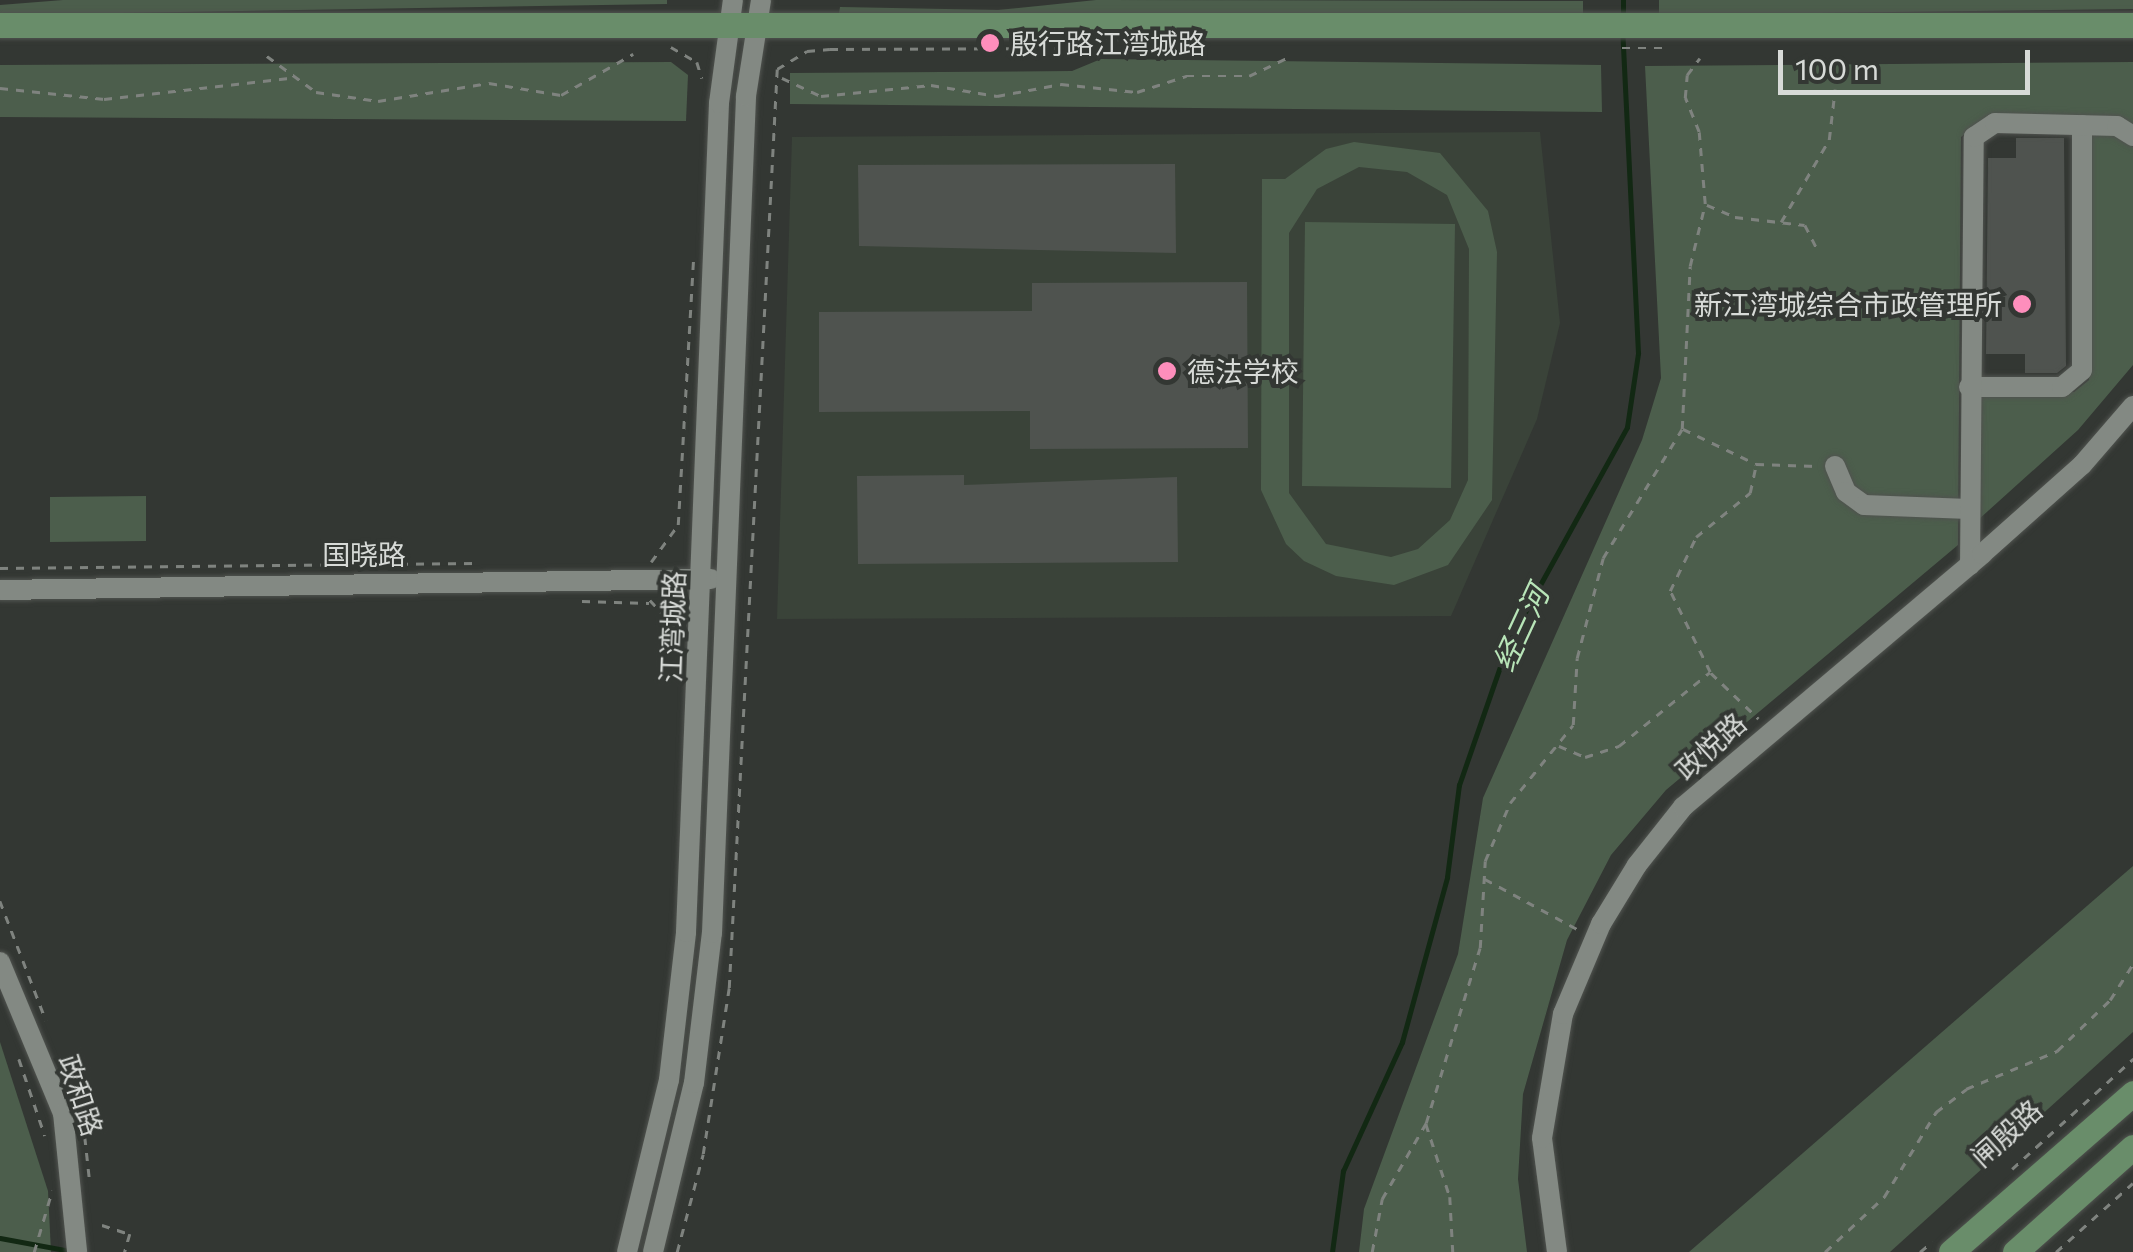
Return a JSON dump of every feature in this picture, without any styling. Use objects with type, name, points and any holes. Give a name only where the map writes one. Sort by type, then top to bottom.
[{"type":"main road","points":[[0,25],[731,10],[1580,26],[2133,25]]},
{"type":"main road","name":"闸殷路","points":[[1943,1246],[2133,1093]]},
{"type":"main road","points":[[2015,1252],[2133,1147]]},
{"type":"street","name":"江湾城路","points":[[627,1252],[676,1033],[702,578],[718,103],[731,10]]},
{"type":"street","name":"江湾城路","points":[[654,1252],[703,1018],[728,579],[746,96],[759,11]]},
{"type":"street","points":[[1970,564],[1974,138],[1995,123],[2117,126],[2133,136]]},
{"type":"street","points":[[1969,387],[2062,387],[2082,370],[2082,125]]},
{"type":"street","name":"政悦路","points":[[1558,1252],[1542,1138],[1564,1014],[1595,939],[1683,808],[2082,464],[2133,406]]},
{"type":"street","points":[[1835,466],[1846,492],[1864,504],[1969,508]]},
{"type":"street","name":"国晓路","points":[[0,590],[648,566],[702,578],[728,579]]},
{"type":"street","name":"政和路","points":[[0,962],[63,1113],[77,1252]]},
{"type":"path","points":[[677,1252],[706,1139],[729,988],[771,88],[794,56],[830,48]]},
{"type":"path","points":[[267,56],[291,78],[316,92],[378,101],[489,83],[544,97],[607,74],[633,54]]},
{"type":"path","points":[[689,55],[703,84]]},
{"type":"path","points":[[782,78],[821,96],[931,85],[996,96],[1061,84],[1136,92],[1186,76],[1248,76],[1291,56]]},
{"type":"path","points":[[1372,1252],[1382,1199],[1426,1123],[1480,948],[1484,878],[1510,803],[1573,725],[1577,658],[1603,558],[1682,428],[1690,266],[1705,204],[1699,132],[1685,98],[1687,74],[1700,58]]},
{"type":"path","points":[[0,88],[104,99],[291,78]]},
{"type":"path","points":[[1781,222],[1829,140],[1835,89]]},
{"type":"path","points":[[1705,204],[1805,225],[1817,250]]},
{"type":"path","points":[[681,642],[671,616],[650,603],[648,566],[678,525],[693,254]]},
{"type":"path","points":[[1682,428],[1756,464],[1835,466]]},
{"type":"path","points":[[1756,464],[1750,492],[1696,537],[1670,591],[1710,672],[1769,730]]},
{"type":"path","points":[[0,568],[482,562]]},
{"type":"path","points":[[1558,745],[1584,757],[1619,746],[1710,672]]},
{"type":"path","points":[[1484,878],[1595,939]]},
{"type":"path","points":[[0,900],[34,982]]},
{"type":"path","points":[[1825,1252],[1884,1198],[1944,1104],[2057,1050],[2110,1000],[2133,964]]},
{"type":"path","points":[[12,1042],[51,1153]]},
{"type":"path","name":"闸殷路","points":[[2005,1175],[2133,1060]]},
{"type":"path","points":[[1426,1123],[1450,1198],[1453,1252]]},
{"type":"path","points":[[2056,1252],[2133,1183]]},
{"type":"path","points":[[34,1252],[53,1187]]},
{"type":"path","points":[[102,1224],[130,1234],[125,1252]]},
{"type":"path","points":[[1920,1252],[1943,1246]]},
{"type":"shaded area","name":"德法学校","points":[[1540,132],[1560,323],[1537,419],[1451,616],[777,619],[792,137]]},
{"type":"green space","points":[[63,0],[667,0],[667,4],[0,15],[0,5]]},
{"type":"green space","points":[[1096,0],[1583,1],[1583,16],[839,13],[840,7],[998,10]]},
{"type":"green space","points":[[1659,0],[2133,0],[2133,9],[1659,15]]},
{"type":"green space","points":[[1101,59],[1601,65],[1602,112],[790,104],[790,73],[1072,71]]},
{"type":"green space","points":[[671,62],[688,75],[686,121],[0,117],[0,65]]},
{"type":"green space","points":[[2133,62],[2133,126],[1992,113],[1961,137],[1958,545],[1666,790],[1611,855],[1567,940],[1523,1094],[1518,1179],[1527,1252],[1359,1252],[1364,1209],[1458,954],[1483,798],[1642,440],[1661,378],[1645,66]]},
{"type":"green space","points":[[2090,132],[2120,132],[2133,147],[2133,365],[2078,430],[1978,520],[1978,396],[2074,392],[2089,380]]},
{"type":"green space","points":[[1354,142],[1440,153],[1488,211],[1497,252],[1492,500],[1448,565],[1394,585],[1336,576],[1304,561],[1286,544],[1261,490],[1262,179],[1285,179],[1326,149]],"holes":[[[1359,167],[1407,172],[1447,195],[1469,249],[1468,480],[1450,520],[1418,549],[1391,557],[1326,544],[1289,493],[1289,233],[1317,189]]]},
{"type":"green space","points":[[1305,222],[1455,224],[1451,488],[1302,486]]},
{"type":"green space","points":[[146,496],[146,541],[50,542],[50,497]]},
{"type":"green space","points":[[2133,866],[2133,1032],[1890,1252],[1689,1252]]},
{"type":"green space","points":[[0,1042],[48,1191],[51,1252],[0,1252]]},
{"type":"building","name":"新江湾城综合市政管理所","points":[[2016,138],[2064,138],[2066,366],[2057,373],[2025,373],[2025,354],[1986,354],[1988,158],[2016,158]]},
{"type":"building","points":[[1175,164],[1176,253],[859,246],[858,165]]},
{"type":"building","points":[[1247,282],[1248,448],[1030,449],[1030,411],[819,412],[819,312],[1032,311],[1032,283]]},
{"type":"building","points":[[964,475],[964,485],[1177,477],[1178,562],[858,564],[857,476]]},
{"type":"waterway","name":"经三河","points":[[1623,0],[1623,15]]},
{"type":"waterway","name":"经三河","points":[[1332,1252],[1343,1171],[1402,1042],[1447,877],[1459,785],[1509,641],[1627,427],[1638,353],[1622,31]]},
{"type":"waterway","points":[[0,1238],[70,1251]]},
{"type":"place","name":"殷行路江湾城路","points":[[990,43]]},
{"type":"place","name":"新江湾城综合市政管理所","points":[[2022,304]]},
{"type":"place","name":"德法学校","points":[[1167,371]]}]
